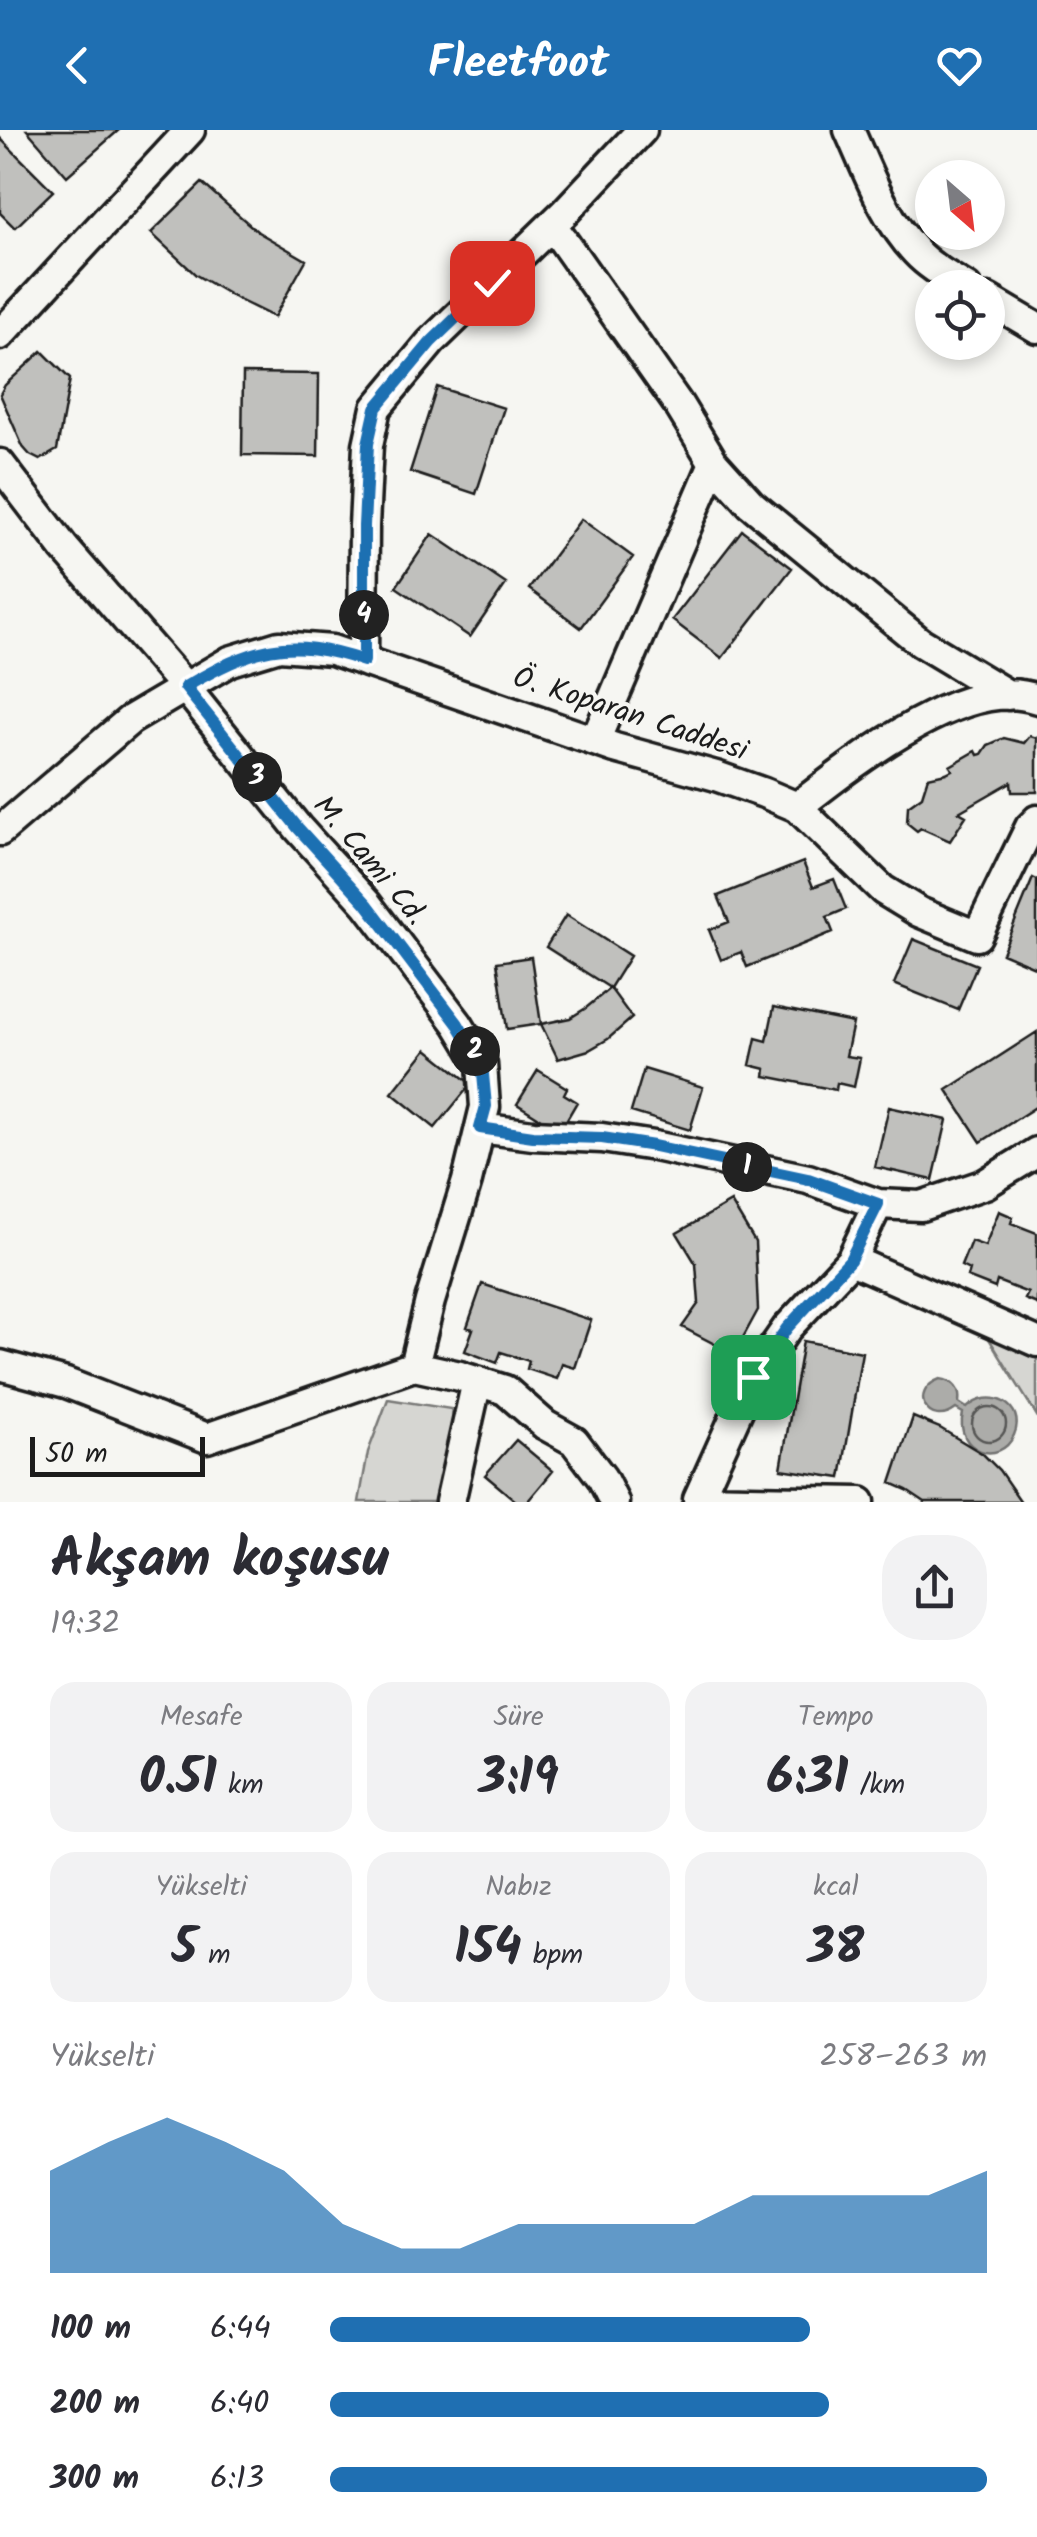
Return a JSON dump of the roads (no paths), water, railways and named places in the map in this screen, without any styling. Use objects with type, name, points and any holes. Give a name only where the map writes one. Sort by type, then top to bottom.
[{"type":"street","points":[[0,335],[190,130]]},
{"type":"street","points":[[364,661],[368,444],[376,408],[431,342],[642,130]]},
{"type":"street","points":[[848,130],[890,219],[918,254],[937,270]]},
{"type":"street","points":[[552,224],[678,404],[714,463],[750,504],[920,642],[1008,695]]},
{"type":"street","points":[[1005,309],[1037,328]]},
{"type":"street","points":[[596,741],[714,463]]},
{"type":"street","name":"M. Cami Cd.","points":[[0,464],[64,549],[185,687],[298,828],[367,904],[458,1024],[482,1064],[486,1106],[414,1366]]},
{"type":"street","name":"Ö. Koparan Caddesi","points":[[0,831],[130,720],[230,661],[279,646],[332,650],[596,741],[716,776],[797,808]]},
{"type":"street","points":[[1037,698],[1024,694],[978,698],[918,722],[856,761],[797,808],[883,890],[919,912],[976,936],[1037,820]]},
{"type":"street","points":[[480,1128],[654,1146],[808,1179],[878,1204],[921,1206],[985,1184],[1037,1152]]},
{"type":"street","points":[[860,1502],[695,1501],[753,1377],[787,1328],[850,1260],[878,1204]]},
{"type":"street","points":[[850,1260],[1037,1342]]},
{"type":"street","points":[[0,1365],[66,1383],[207,1438],[414,1366],[505,1390],[545,1425],[574,1441],[602,1478],[614,1502]]},
{"type":"street","points":[[450,1502],[477,1381]]},
{"type":"water","points":[[940,1379],[956,1387],[959,1403],[967,1408],[985,1399],[1011,1407],[1017,1424],[1007,1445],[999,1451],[980,1451],[965,1437],[963,1413],[956,1409],[946,1414],[930,1412],[923,1399],[925,1392]]}]
